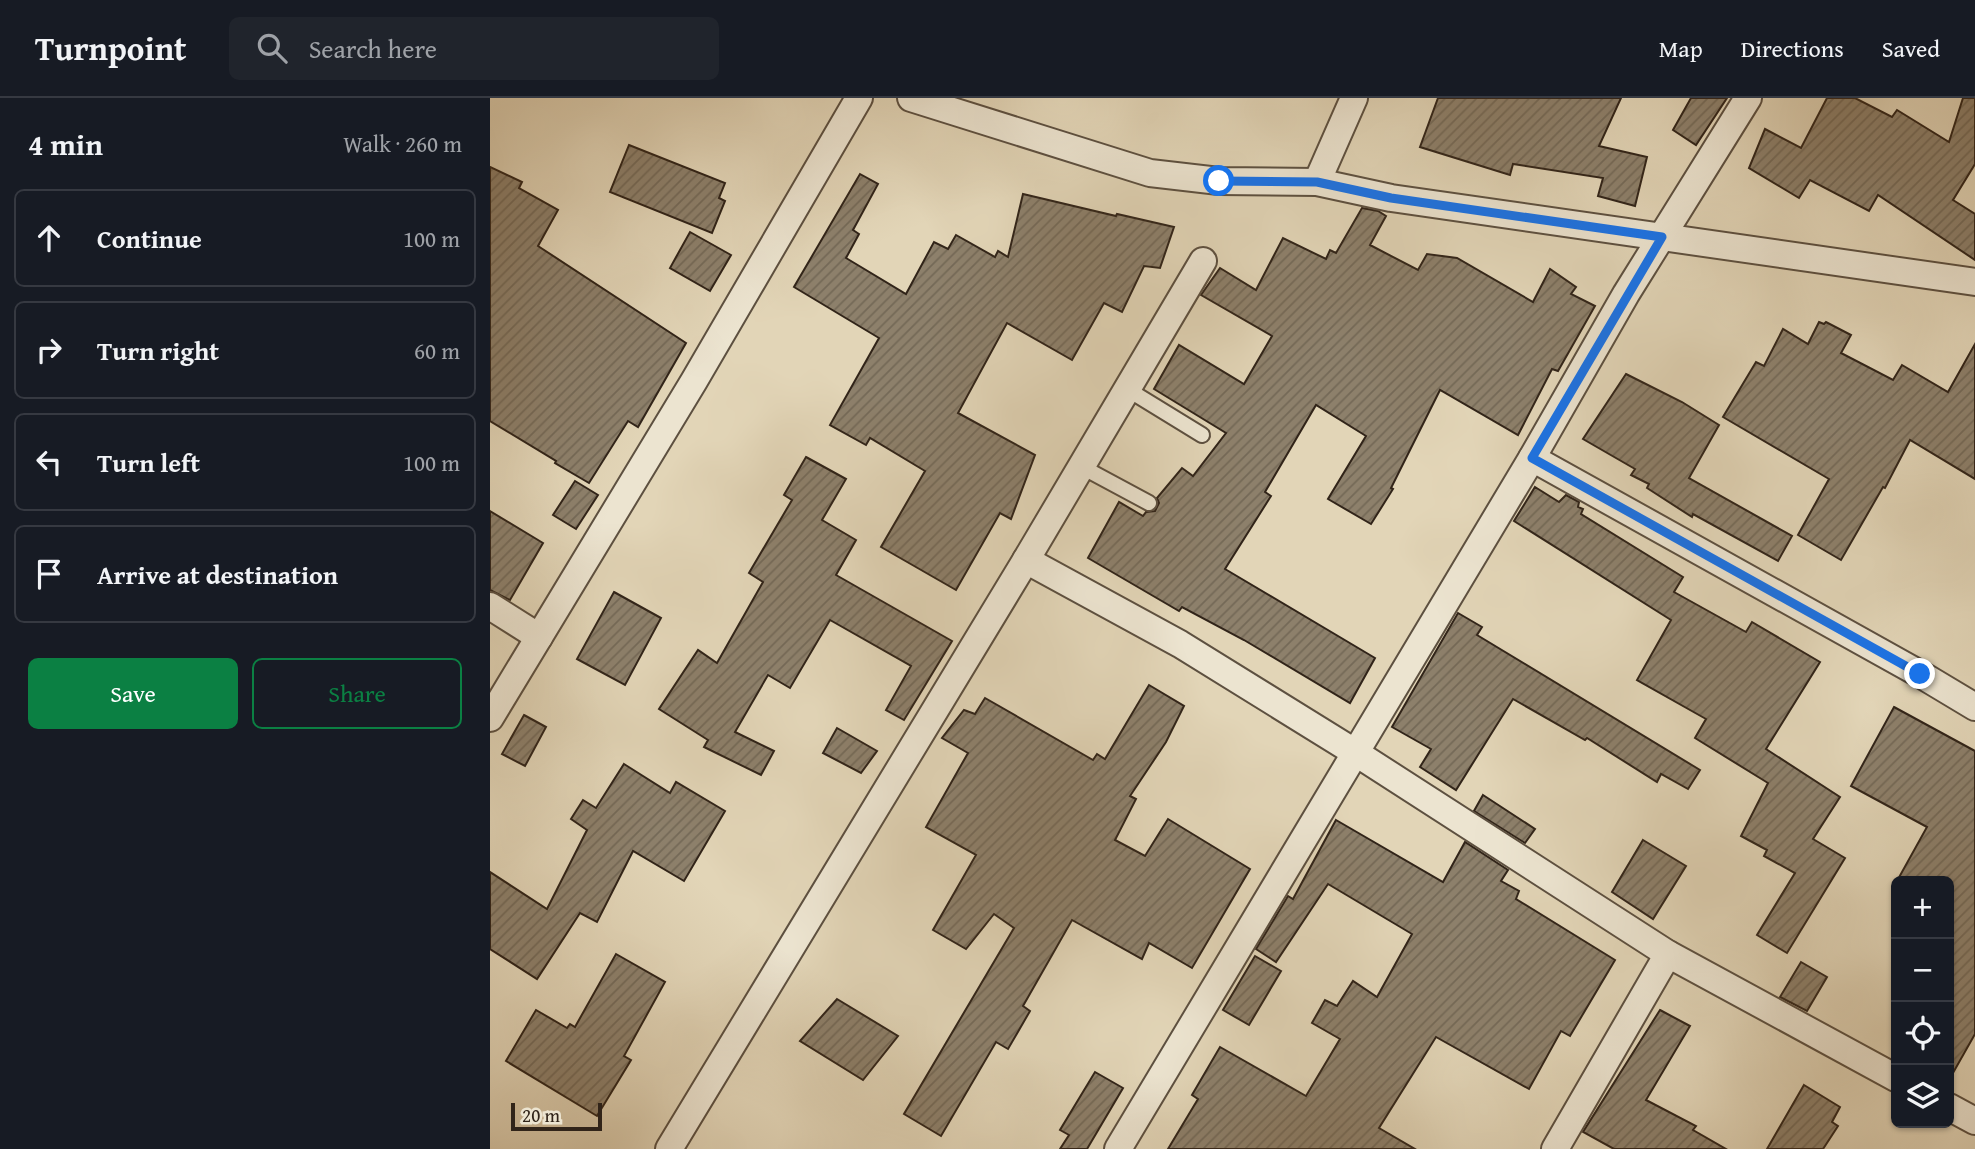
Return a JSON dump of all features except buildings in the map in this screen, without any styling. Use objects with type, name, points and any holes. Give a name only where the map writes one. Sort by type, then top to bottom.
[{"type":"street","points":[[490,718],[694,381],[859,98]]},
{"type":"street","points":[[911,98],[1150,173],[1219,181],[1317,182],[1391,198],[1975,282]]},
{"type":"street","points":[[1317,182],[1354,98]]},
{"type":"street","points":[[1118,1149],[1662,237],[1748,98]]},
{"type":"street","points":[[669,1149],[1027,560],[1203,261]]},
{"type":"street","points":[[1532,458],[1975,707]]},
{"type":"street","points":[[1027,560],[1180,644],[1356,753],[1668,954],[1891,1076]]},
{"type":"street","points":[[490,606],[539,637]]},
{"type":"street","points":[[1555,1149],[1668,954]]},
{"type":"street","points":[[1954,1110],[1975,1121]]},
{"type":"lane","points":[[1127,389],[1202,435]]},
{"type":"lane","points":[[1082,467],[1149,503]]},
{"type":"route","points":[[1219,181],[1317,182],[1391,198],[1662,237],[1626,294],[1532,458],[1920,674]]}]
